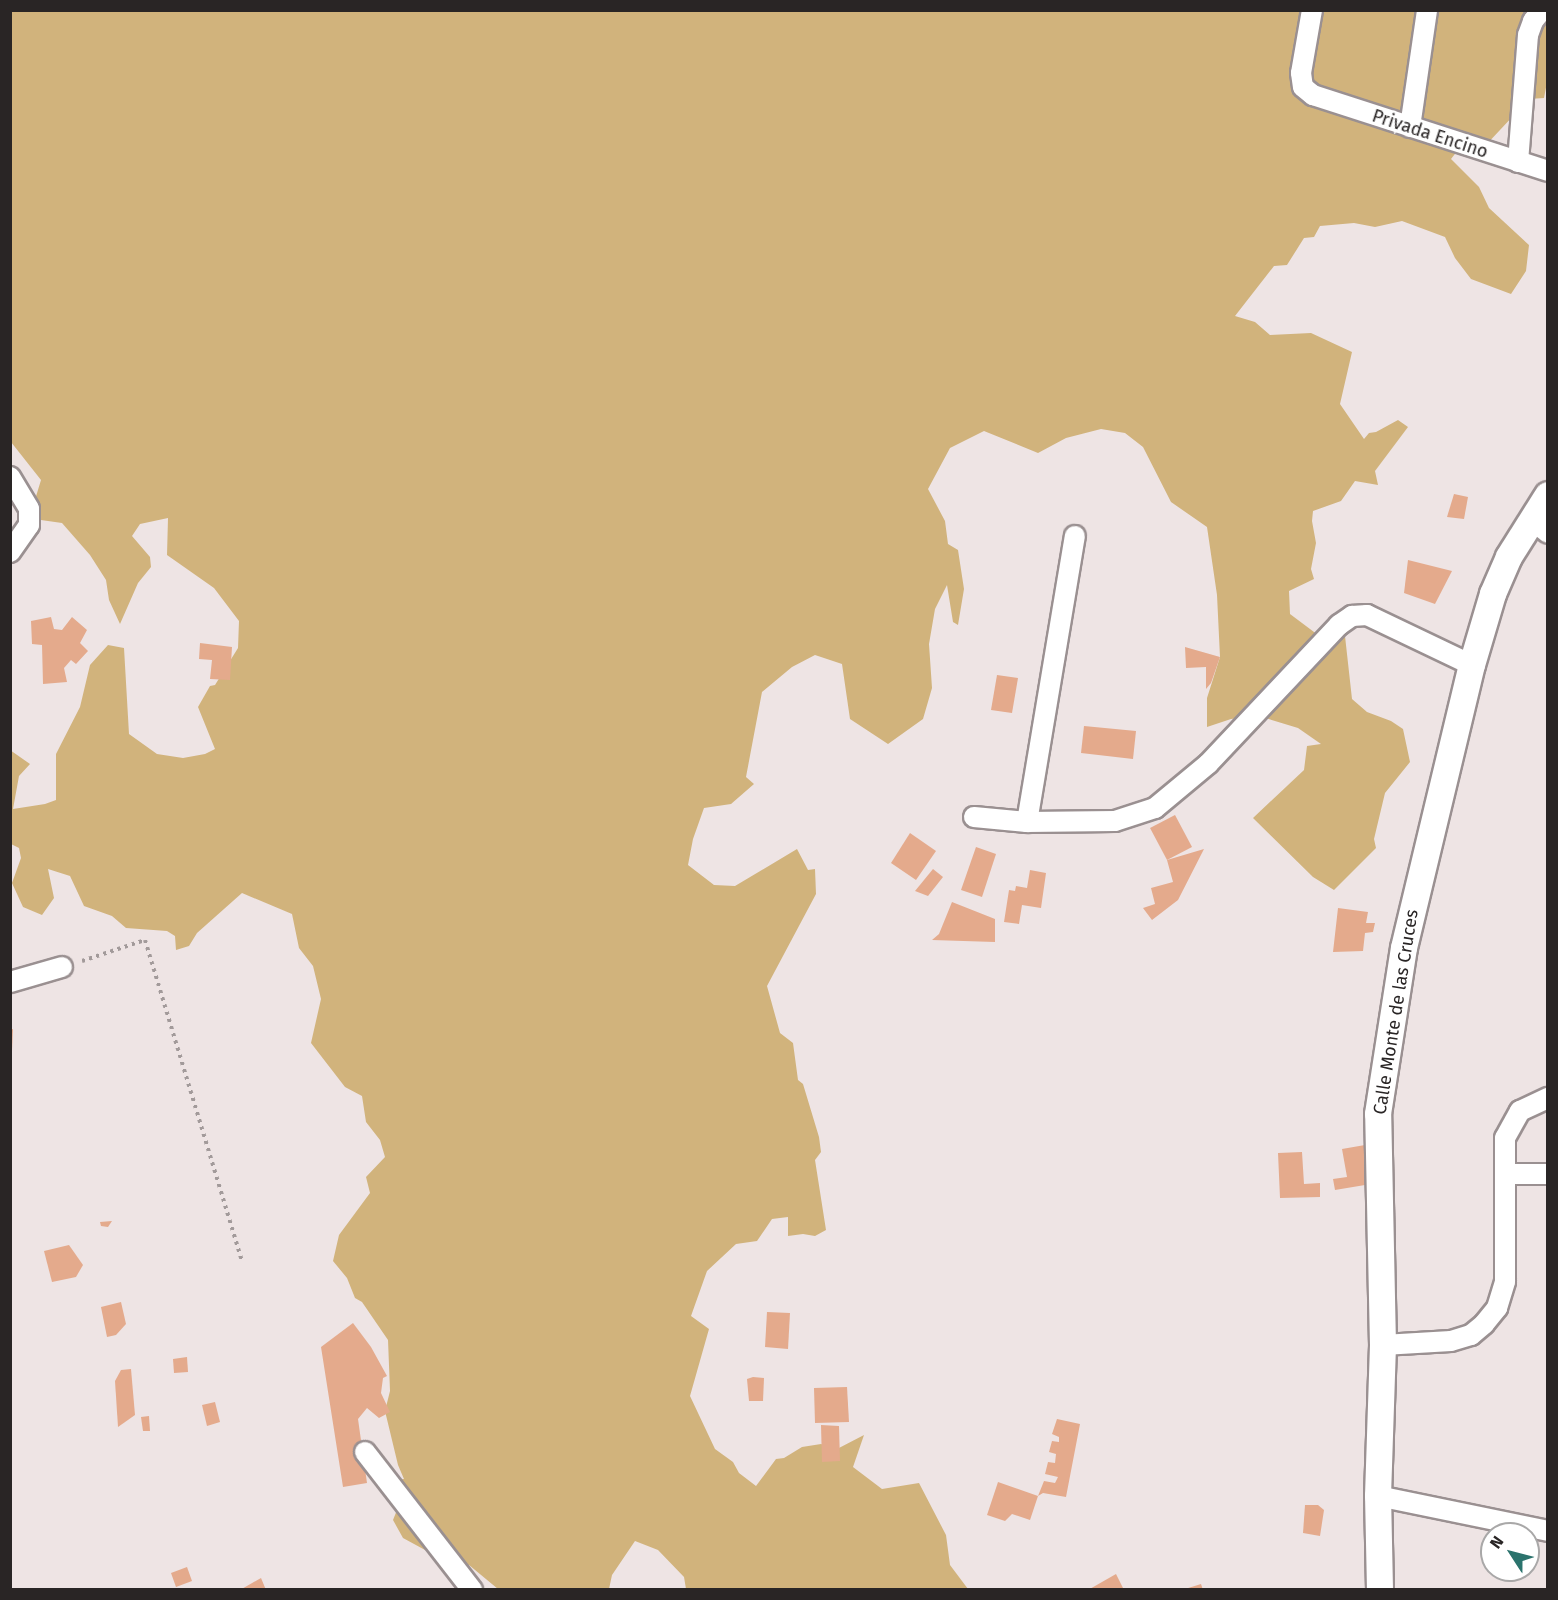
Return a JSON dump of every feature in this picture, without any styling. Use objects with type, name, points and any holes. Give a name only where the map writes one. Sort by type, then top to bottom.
[{"type":"street","name":"Privada Encino","points":[[1312,10],[1300,73],[1303,87],[1313,95],[1548,171]]},
{"type":"street","points":[[1410,128],[1427,10]]},
{"type":"street","points":[[1518,162],[1528,35],[1533,21],[1542,10]]},
{"type":"street","points":[[10,477],[29,509],[29,525],[10,552]]},
{"type":"street","name":"Calle Monte de las Cruces","points":[[1380,1590],[1378,1496],[1383,1345],[1378,1114],[1404,948],[1472,665],[1493,594],[1509,557],[1539,526],[1548,495]]},
{"type":"street","points":[[1028,822],[1075,536]]},
{"type":"street","points":[[974,817],[1028,822],[1115,821],[1155,808],[1208,764],[1339,625],[1352,616],[1367,615],[1472,665]]},
{"type":"street","points":[[10,982],[62,967]]},
{"type":"street","points":[[1383,1345],[1451,1341],[1471,1335],[1497,1308],[1505,1281],[1505,1138],[1511,1123],[1520,1111],[1548,1098]]},
{"type":"street","points":[[1505,1174],[1548,1174]]},
{"type":"street","points":[[364,1452],[472,1590]]},
{"type":"street","points":[[1378,1496],[1548,1531]]},
{"type":"path","points":[[62,967],[145,940],[242,1261]]},
{"type":"shaded area","points":[[11,11],[1547,11],[1548,77],[1544,98],[1529,99],[1485,146],[1458,150],[1451,159],[1479,187],[1489,208],[1529,245],[1526,271],[1511,294],[1471,279],[1455,258],[1445,237],[1402,221],[1375,227],[1354,223],[1320,226],[1314,237],[1304,238],[1287,265],[1274,266],[1235,316],[1255,322],[1270,335],[1311,333],[1352,352],[1340,404],[1364,439],[1369,433],[1376,432],[1398,420],[1408,427],[1375,471],[1378,485],[1355,481],[1341,501],[1313,511],[1312,521],[1316,543],[1311,569],[1314,579],[1289,591],[1290,614],[1322,638],[1341,610],[1348,622],[1345,636],[1352,699],[1367,712],[1391,721],[1403,729],[1410,762],[1385,793],[1374,839],[1376,848],[1334,890],[1313,877],[1253,818],[1304,770],[1307,746],[1321,744],[1298,728],[1259,716],[1231,719],[1207,727],[1207,698],[1220,657],[1217,595],[1207,527],[1171,502],[1143,447],[1125,433],[1101,429],[1066,438],[1038,453],[984,431],[950,448],[928,489],[945,521],[948,544],[958,550],[964,589],[958,625],[953,622],[947,585],[935,609],[929,644],[932,688],[923,719],[888,744],[850,719],[842,664],[815,655],[792,667],[762,692],[746,777],[754,784],[731,804],[704,808],[693,839],[688,865],[714,885],[735,886],[797,849],[808,870],[815,869],[816,894],[767,986],[780,1033],[793,1043],[798,1080],[803,1084],[819,1137],[821,1152],[815,1160],[826,1230],[815,1236],[803,1234],[788,1236],[788,1217],[772,1219],[757,1241],[736,1244],[707,1271],[691,1316],[709,1329],[690,1396],[715,1449],[733,1462],[739,1473],[756,1486],[776,1459],[784,1458],[802,1447],[821,1444],[837,1449],[864,1435],[853,1467],[882,1489],[919,1483],[946,1535],[950,1565],[968,1589],[686,1589],[684,1577],[658,1550],[635,1541],[612,1575],[609,1589],[498,1589],[469,1565],[449,1563],[403,1538],[393,1520],[403,1495],[394,1480],[404,1479],[398,1465],[385,1411],[390,1391],[388,1340],[362,1302],[355,1298],[347,1278],[333,1261],[339,1235],[370,1193],[366,1177],[385,1157],[380,1140],[366,1122],[362,1096],[345,1087],[311,1043],[321,999],[313,966],[299,948],[292,914],[242,893],[197,933],[189,946],[176,950],[175,936],[167,931],[126,928],[112,916],[84,906],[70,876],[48,869],[54,898],[42,915],[23,907],[12,883],[21,858],[19,848],[11,844],[10,750],[30,764],[19,776],[13,809],[56,800],[56,754],[80,707],[90,665],[108,645],[124,648],[129,734],[157,754],[183,758],[205,754],[215,749],[198,707],[210,686],[215,685],[238,648],[239,621],[214,588],[167,555],[168,518],[140,524],[132,536],[150,557],[151,567],[138,583],[120,624],[109,600],[106,580],[90,555],[62,523],[41,520],[34,503],[41,480],[11,442]]},
{"type":"building","points":[[1454,494],[1468,497],[1464,519],[1447,517]]},
{"type":"building","points":[[1408,560],[1452,571],[1435,604],[1404,593]]},
{"type":"building","points":[[51,617],[54,629],[62,630],[72,617],[87,630],[80,643],[88,651],[76,664],[71,660],[64,668],[67,682],[43,684],[42,645],[32,644],[31,621]]},
{"type":"building","points":[[200,643],[232,647],[230,680],[210,679],[212,660],[199,659]]},
{"type":"building","points":[[1185,647],[1220,657],[1211,683],[1206,689],[1206,667],[1186,668]]},
{"type":"building","points":[[997,675],[1018,678],[1012,713],[991,710]]},
{"type":"building","points":[[1084,726],[1136,731],[1133,759],[1081,753]]},
{"type":"building","points":[[1175,815],[1192,847],[1167,860],[1150,828]]},
{"type":"building","points":[[910,833],[936,851],[916,880],[891,863]]},
{"type":"building","points":[[976,847],[996,854],[982,897],[961,890]]},
{"type":"building","points":[[1204,849],[1178,900],[1152,920],[1143,908],[1155,904],[1151,888],[1173,882],[1167,860]]},
{"type":"building","points":[[933,869],[943,877],[928,896],[915,891]]},
{"type":"building","points":[[1030,870],[1046,873],[1041,908],[1022,905],[1019,924],[1004,922],[1009,890],[1015,891],[1016,886],[1027,888]]},
{"type":"building","points":[[952,902],[995,919],[995,942],[932,940],[939,934]]},
{"type":"building","points":[[1338,908],[1368,912],[1366,923],[1375,923],[1373,932],[1365,933],[1363,951],[1333,952]]},
{"type":"building","points":[[13,1029],[12,1051],[10,1051],[10,1030]]},
{"type":"building","points":[[1365,1145],[1371,1184],[1335,1190],[1333,1179],[1347,1177],[1342,1149]]},
{"type":"building","points":[[1302,1152],[1304,1184],[1320,1183],[1320,1197],[1280,1198],[1278,1153]]},
{"type":"building","points":[[112,1221],[108,1227],[101,1226],[100,1222]]},
{"type":"building","points":[[69,1245],[83,1265],[76,1277],[52,1282],[44,1251]]},
{"type":"building","points":[[121,1302],[126,1324],[116,1335],[107,1337],[101,1307]]},
{"type":"building","points":[[767,1312],[790,1313],[788,1349],[765,1347]]},
{"type":"building","points":[[353,1323],[371,1347],[387,1376],[383,1378],[381,1393],[390,1412],[379,1418],[367,1408],[358,1419],[367,1483],[343,1487],[321,1347]]},
{"type":"building","points":[[187,1357],[188,1372],[174,1373],[173,1359]]},
{"type":"building","points":[[131,1369],[135,1415],[118,1427],[115,1381],[121,1370]]},
{"type":"building","points":[[764,1378],[763,1401],[749,1401],[747,1379]]},
{"type":"building","points":[[847,1387],[849,1422],[815,1423],[814,1388]]},
{"type":"building","points":[[215,1402],[220,1422],[207,1426],[202,1405]]},
{"type":"building","points":[[149,1416],[150,1431],[143,1431],[141,1417]]},
{"type":"building","points":[[1057,1419],[1080,1424],[1066,1497],[1043,1493],[1038,1496],[1044,1481],[1055,1483],[1058,1477],[1045,1474],[1048,1462],[1055,1463],[1056,1454],[1049,1452],[1052,1441],[1059,1442],[1059,1437],[1052,1434]]},
{"type":"building","points":[[821,1425],[839,1426],[840,1461],[822,1462]]},
{"type":"building","points":[[998,1482],[1038,1496],[1030,1520],[1012,1514],[1005,1521],[987,1515]]},
{"type":"building","points":[[1305,1505],[1318,1505],[1324,1510],[1320,1536],[1303,1533]]},
{"type":"building","points":[[187,1567],[192,1581],[176,1587],[171,1573]]},
{"type":"building","points":[[1116,1574],[1124,1590],[1088,1590]]},
{"type":"building","points":[[261,1578],[266,1590],[240,1590]]},
{"type":"building","points":[[1201,1584],[1203,1590],[1185,1590],[1185,1589]]}]
